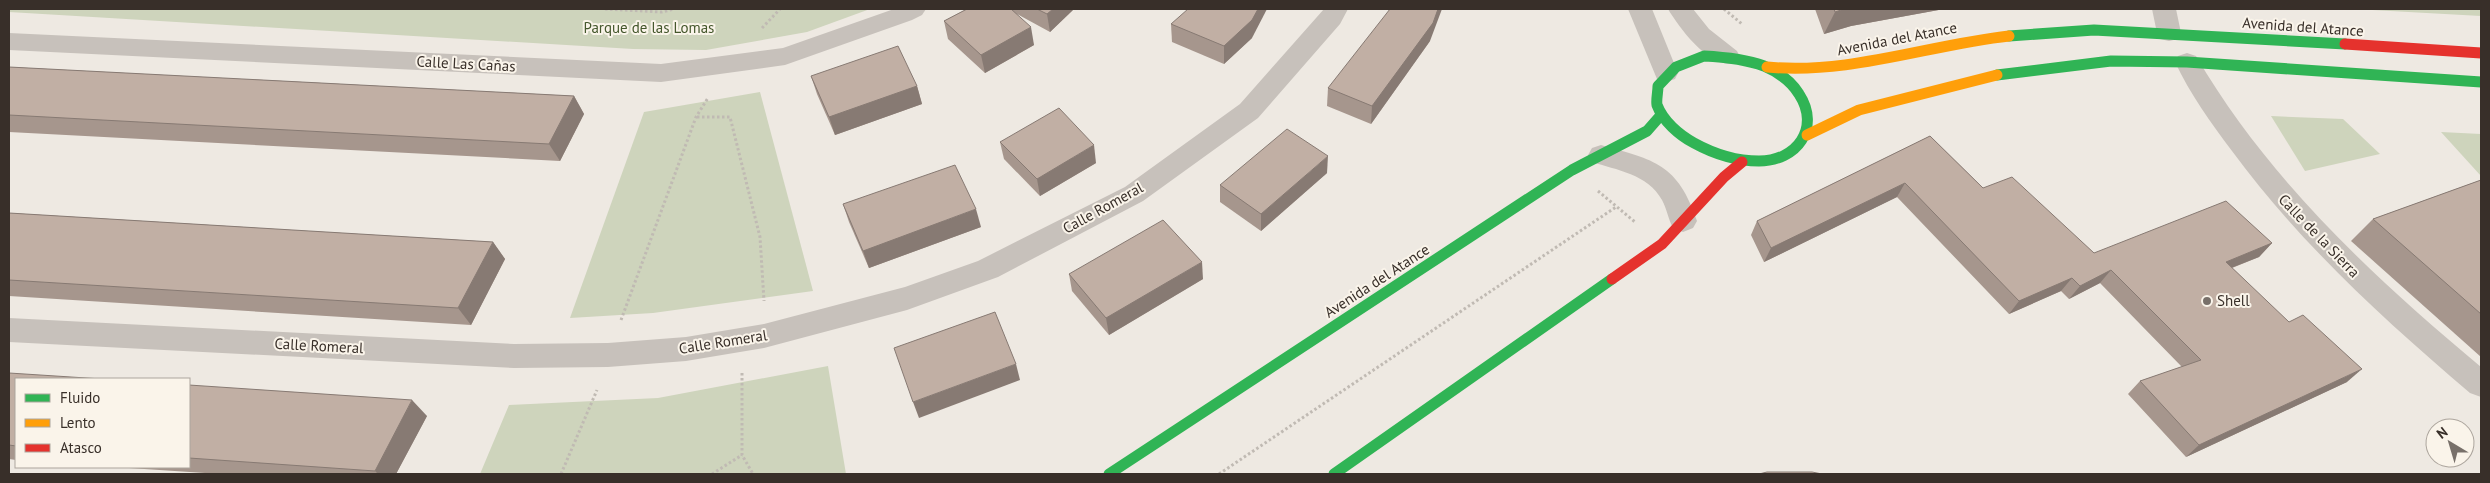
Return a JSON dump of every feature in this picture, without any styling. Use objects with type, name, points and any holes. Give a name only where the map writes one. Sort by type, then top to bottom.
[{"type":"main road","name":"Avenida del Atance","points":[[1767,68],[1799,70],[1827,68],[1940,45],[1993,37],[2094,30],[2481,53]]},
{"type":"main road","points":[[1704,56],[1728,57],[1767,68],[1784,78],[1805,104],[1810,120],[1807,135],[1799,147],[1780,158],[1742,162],[1716,156],[1696,147],[1674,132],[1661,115],[1656,99],[1658,84],[1666,73],[1683,62],[1704,56]]},
{"type":"main road","points":[[1807,135],[1859,110],[1991,76],[2111,61],[2187,62],[2481,82]]},
{"type":"main road","name":"Avenida del Atance","points":[[1108,474],[1572,170],[1647,131],[1656,123],[1661,115]]},
{"type":"main road","points":[[1334,474],[1662,244],[1724,177],[1742,162]]},
{"type":"street","name":"Calle Las Cañas","points":[[9,42],[661,73],[785,56],[914,9]]},
{"type":"street","name":"Calle Romeral","points":[[9,330],[514,356],[608,355],[686,349],[764,336],[907,298],[988,269],[1134,194],[1249,111],[1332,18],[1336,9]]},
{"type":"street","points":[[1640,9],[1666,73]]},
{"type":"street","points":[[1680,9],[1700,35],[1728,57]]},
{"type":"street","points":[[2164,9],[2169,33]]},
{"type":"street","name":"Calle de la Sierra","points":[[2187,62],[2196,82],[2247,154],[2299,218],[2397,314],[2481,384]]},
{"type":"street","points":[[1601,155],[1636,165],[1656,177],[1671,192],[1683,222]]},
{"type":"path","points":[[605,9],[662,12],[674,9]]},
{"type":"path","points":[[561,474],[593,402],[608,355],[696,118],[728,64],[780,9]]},
{"type":"path","points":[[696,118],[730,117],[760,237],[764,304]]},
{"type":"path","points":[[1572,170],[1662,244]]},
{"type":"path","points":[[1219,474],[1616,207]]},
{"type":"path","points":[[733,371],[742,370],[742,456],[753,474]]},
{"type":"path","points":[[712,474],[742,456]]},
{"type":"green space","name":"Parque de las Lomas","points":[[9,9],[870,9],[807,32],[706,50],[633,49],[9,12]]},
{"type":"green space","points":[[2354,9],[2481,9],[2481,16]]},
{"type":"green space","points":[[760,92],[813,291],[653,313],[570,318],[644,112]]},
{"type":"green space","points":[[2271,116],[2343,119],[2380,154],[2305,171]]},
{"type":"green space","points":[[2441,132],[2481,134],[2481,176]]},
{"type":"green space","points":[[828,366],[846,474],[480,474],[509,405],[658,398]]},
{"type":"building","points":[[967,9],[1011,9],[1031,27],[981,55],[944,21]]},
{"type":"building","points":[[1037,9],[1053,9],[1047,14]]},
{"type":"building","points":[[1188,9],[1258,9],[1252,20],[1224,46],[1171,24]]},
{"type":"building","points":[[1390,9],[1438,9],[1433,23],[1372,106],[1328,88]]},
{"type":"building","points":[[898,46],[917,86],[829,117],[811,76]]},
{"type":"building","points":[[9,67],[574,96],[549,144],[9,115]]},
{"type":"building","points":[[1059,108],[1094,145],[1037,179],[1000,142]]},
{"type":"building","points":[[1287,129],[1328,156],[1261,214],[1220,185]]},
{"type":"building","points":[[1930,136],[1983,188],[2012,177],[2094,253],[2226,201],[2272,243],[2226,262],[2289,322],[2303,315],[2362,369],[2199,445],[2140,381],[2201,360],[2111,270],[2080,286],[2072,278],[2019,301],[1905,183],[1771,248],[1757,221]]},
{"type":"building","points":[[955,165],[976,209],[863,251],[843,204]]},
{"type":"building","points":[[2481,180],[2481,314],[2373,219]]},
{"type":"building","points":[[9,213],[493,242],[458,308],[9,280]]},
{"type":"building","points":[[1163,220],[1202,262],[1106,318],[1069,274]]},
{"type":"building","points":[[995,312],[1016,364],[913,402],[894,348]]},
{"type":"building","points":[[9,373],[86,378],[15,378],[15,446],[9,445]]},
{"type":"building","points":[[190,385],[412,400],[375,471],[190,458]]},
{"type":"building","points":[[1767,472],[1812,472],[1822,474],[1759,474]]},
{"type":"traffic: fast","points":[[2009,36],[2094,30],[2345,44]]},
{"type":"traffic: fast","points":[[1704,56],[1749,61],[1766,67],[1786,79],[1796,89],[1808,113],[1805,137],[1797,147],[1783,156],[1761,161],[1735,159],[1709,151],[1685,138],[1667,122],[1657,104],[1658,86],[1676,67],[1704,56]]},
{"type":"traffic: fast","points":[[1997,75],[2111,61],[2187,62],[2481,82]]},
{"type":"traffic: fast","points":[[1109,474],[1572,170],[1647,131],[1661,115]]},
{"type":"traffic: fast","points":[[1334,474],[1612,279]]},
{"type":"traffic: slow","points":[[1767,67],[1801,70],[1827,68],[1957,43],[2009,36]]},
{"type":"traffic: slow","points":[[1807,135],[1859,110],[1997,75]]},
{"type":"traffic: jam","points":[[2345,44],[2481,53]]},
{"type":"traffic: jam","points":[[1612,279],[1662,244],[1724,177],[1742,162]]},
{"type":"place","name":"Shell","points":[[2207,301]]}]
